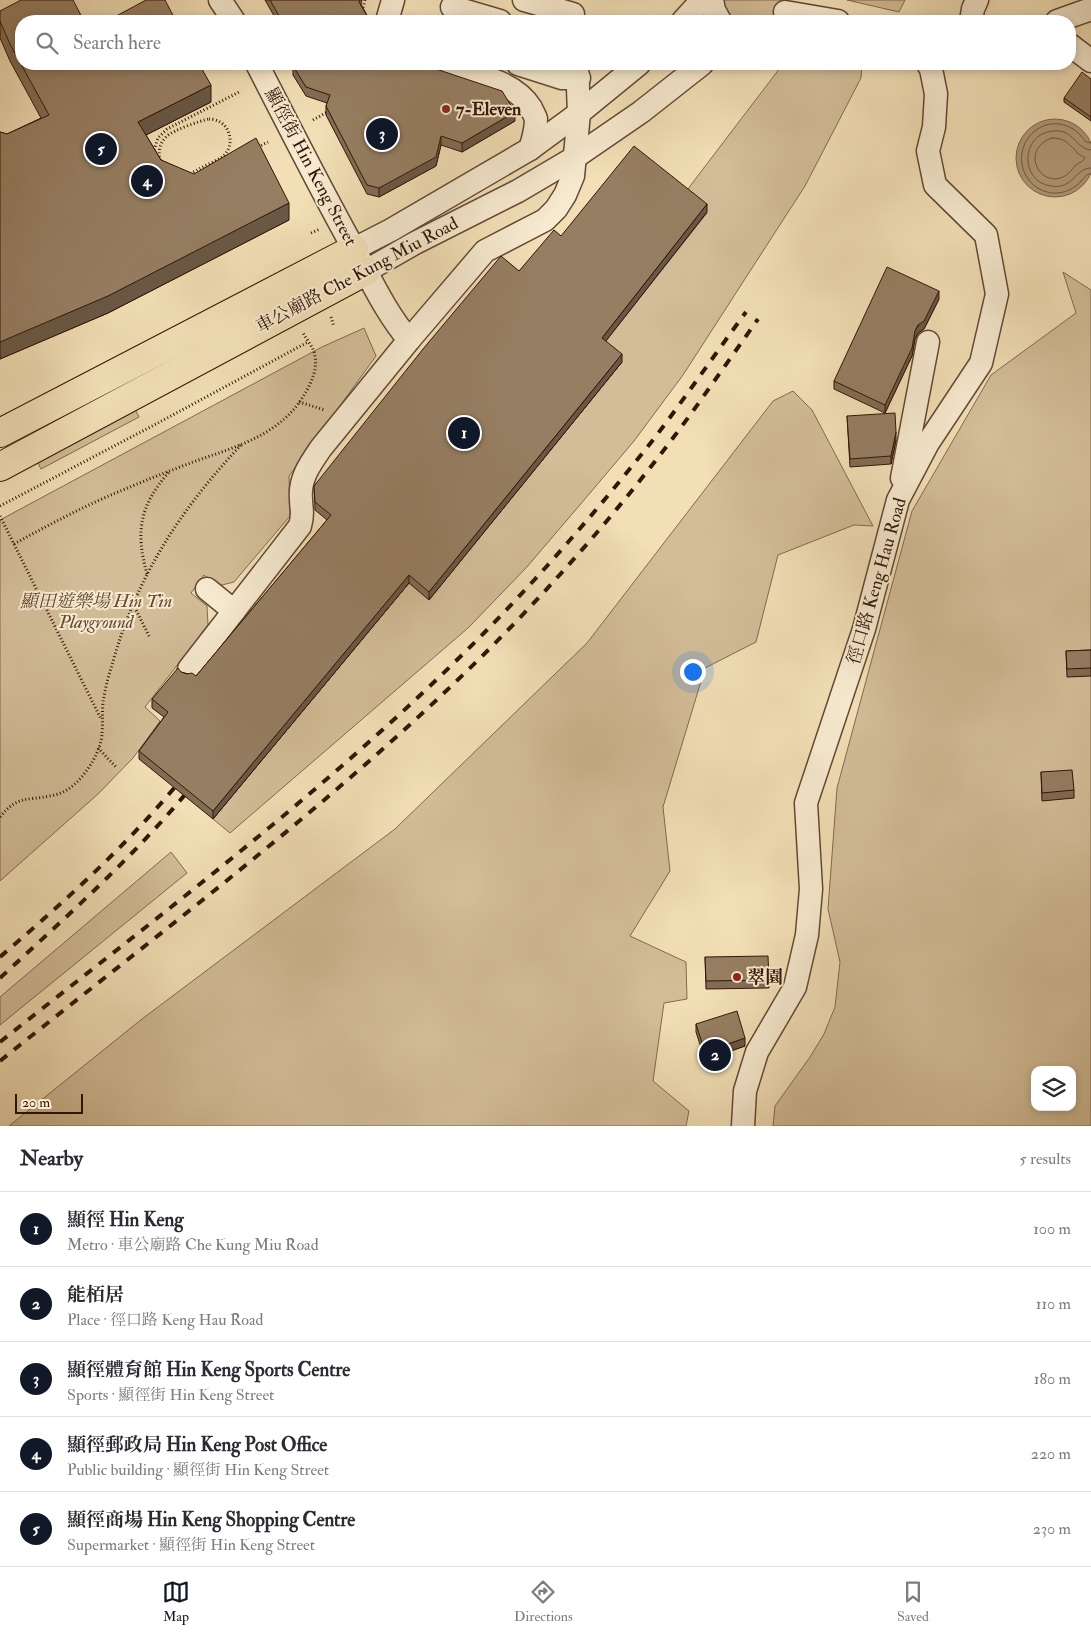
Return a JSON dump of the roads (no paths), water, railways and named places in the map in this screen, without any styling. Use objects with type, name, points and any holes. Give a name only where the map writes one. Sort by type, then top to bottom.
[{"type":"main road","name":"車公廟路 Che Kung Miu Road","points":[[0,433],[360,260]]},
{"type":"main road","name":"車公廟路 Che Kung Miu Road","points":[[0,467],[360,260]]},
{"type":"street","points":[[220,0],[230,15]]},
{"type":"street","points":[[389,15],[393,0]]},
{"type":"street","points":[[524,0],[572,12]]},
{"type":"street","points":[[688,15],[702,0]]},
{"type":"street","points":[[712,0],[717,15]]},
{"type":"street","points":[[972,15],[977,0]]},
{"type":"street","points":[[1053,15],[1066,0]]},
{"type":"street","points":[[454,9],[477,15]]},
{"type":"street","points":[[1074,15],[1091,9]]},
{"type":"street","points":[[784,11],[806,15]]},
{"type":"street","points":[[1076,50],[1091,61]]},
{"type":"street","name":"顯徑街 Hin Keng Street","points":[[260,70],[360,260],[399,328],[409,340]]},
{"type":"street","points":[[461,70],[503,84],[516,91],[529,105],[536,117],[530,149]]},
{"type":"street","points":[[537,70],[562,78],[574,70]]},
{"type":"street","points":[[188,669],[300,526],[303,514],[300,498],[302,479],[320,448],[485,251],[545,220],[556,209],[571,184],[580,113],[577,70]]},
{"type":"street","name":"車公廟路 Che Kung Miu Road","points":[[360,260],[399,225],[530,149],[580,113],[632,70]]},
{"type":"street","name":"車公廟路 Che Kung Miu Road","points":[[360,260],[416,243],[518,191],[574,158],[641,112],[694,70]]},
{"type":"street","name":"徑口路 Keng Hau Road","points":[[743,1126],[745,1091],[757,1052],[795,987],[807,935],[810,889],[806,803],[864,628],[896,506],[928,443],[980,363],[997,294],[986,235],[935,185],[928,151],[934,127],[936,94],[934,70]]},
{"type":"street","points":[[896,506],[928,342]]},
{"type":"street","points":[[207,590],[234,611]]},
{"type":"water","points":[[1055,119],[1070,122],[1083,130],[1091,143],[1091,173],[1083,186],[1070,194],[1055,197],[1040,194],[1027,186],[1019,173],[1016,158],[1019,143],[1027,130],[1040,122]]},
{"type":"railway","points":[[0,1042],[248,845],[368,743],[427,689],[505,611],[592,515],[665,424],[746,312]]},
{"type":"railway","points":[[0,1061],[298,822],[469,669],[558,577],[614,512],[693,411],[758,319]]},
{"type":"railway","points":[[0,957],[49,915],[119,848],[142,825],[184,776]]},
{"type":"railway","points":[[0,978],[124,861],[193,785]]},
{"type":"place","name":"7-Eleven","points":[[446,109]]},
{"type":"place","name":"顯徑體育館 Hin Keng Sports Centre","points":[[382,134]]},
{"type":"place","name":"顯徑商場 Hin Keng Shopping Centre","points":[[101,149]]},
{"type":"place","name":"顯徑郵政局 Hin Keng Post Office","points":[[147,181]]},
{"type":"place","name":"顯徑 Hin Keng","points":[[464,433]]},
{"type":"place","name":"翠園","points":[[737,977]]},
{"type":"place","name":"能栢居","points":[[715,1055]]},
{"type":"park label","name":"顯田遊樂場 Hin Tin Playground","points":[[96,611]]}]
